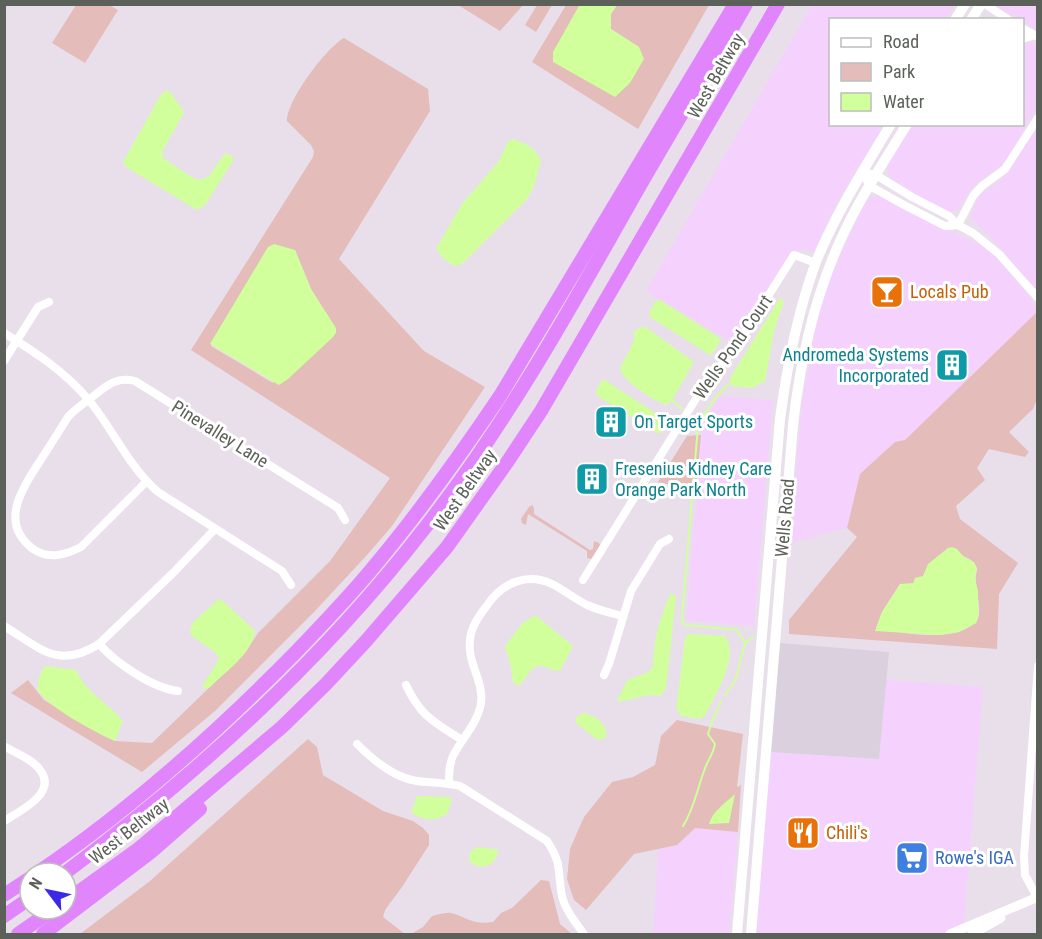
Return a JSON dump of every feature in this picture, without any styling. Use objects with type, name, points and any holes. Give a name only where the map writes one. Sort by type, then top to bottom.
[{"type":"highway","points":[[53,861],[118,813],[180,762],[236,711],[328,619],[399,536],[500,396],[735,4]]},
{"type":"highway","name":"West Beltway","points":[[78,863],[171,791],[256,716],[359,608],[425,529],[477,457],[531,374],[746,4]]},
{"type":"highway","name":"West Beltway","points":[[78,892],[137,850],[282,727],[366,641],[447,547],[541,411],[778,4]]},
{"type":"highway","points":[[43,934],[160,844],[232,782],[282,727]]},
{"type":"highway","points":[[4,895],[18,886]]},
{"type":"highway","points":[[4,916],[18,906]]},
{"type":"highway","points":[[18,934],[37,921]]},
{"type":"main road","points":[[956,18],[964,4]]},
{"type":"main road","name":"Wells Road","points":[[737,934],[774,478],[780,413],[790,354],[802,304],[816,263],[845,201],[890,126]]},
{"type":"main road","name":"Wells Road","points":[[751,934],[794,413],[805,347],[816,306],[846,229],[906,126]]},
{"type":"main road","points":[[774,478],[782,488],[779,521],[784,535]]},
{"type":"street","points":[[977,11],[1002,18]]},
{"type":"street","points":[[957,225],[975,194],[1005,169],[1038,118]]},
{"type":"street","points":[[862,172],[870,186],[945,226],[957,225]]},
{"type":"street","points":[[862,172],[876,175],[950,216],[957,225],[973,233],[999,254],[1038,298]]},
{"type":"street","name":"Wells Pond Court","points":[[583,580],[697,397],[738,344],[794,255],[816,263]]},
{"type":"street","points":[[4,361],[38,308],[49,302]]},
{"type":"street","points":[[4,333],[62,372],[88,400],[146,482],[168,499],[282,571],[291,585]]},
{"type":"street","name":"Pinevalley Lane","points":[[146,482],[81,546],[68,554],[45,555],[27,545],[19,537],[13,515],[18,495],[68,417],[108,383],[118,380],[135,381],[338,508],[345,520]]},
{"type":"street","points":[[4,626],[49,653],[61,657],[85,652],[99,644],[215,529]]},
{"type":"street","points":[[604,675],[634,583],[660,544],[669,539]]},
{"type":"street","points":[[449,783],[451,763],[476,719],[481,702],[480,684],[471,659],[470,638],[477,619],[493,597],[504,587],[525,579],[544,580],[586,604],[622,616]]},
{"type":"street","points":[[99,644],[109,656],[144,678],[164,690],[177,691]]},
{"type":"street","points":[[1037,671],[1024,856],[1025,875],[1037,898]]},
{"type":"street","points":[[406,685],[416,705],[427,717],[462,740]]},
{"type":"street","points":[[357,744],[375,761],[407,779],[460,786],[547,841],[556,854],[561,872],[562,897],[571,916],[584,934]]},
{"type":"street","points":[[4,746],[41,770],[44,778],[44,786],[38,798],[4,821]]},
{"type":"street","points":[[954,934],[1037,898]]},
{"type":"street","points":[[972,934],[1037,898]]},
{"type":"shaded area","points":[[812,5],[954,5],[947,18],[829,18],[829,126],[883,126],[835,206],[813,253],[804,248],[783,264],[733,343],[646,291]]},
{"type":"shaded area","points":[[993,5],[1037,5],[1037,30],[1024,23],[1024,18],[1017,18]]},
{"type":"shaded area","points":[[1034,42],[1037,46],[1037,107],[1008,157],[997,169],[975,184],[957,210],[951,212],[927,201],[891,179],[887,171],[888,163],[912,126],[1024,126],[1024,43]]},
{"type":"shaded area","points":[[1037,126],[1037,292],[986,232],[974,222],[971,215],[979,195],[1009,171]]},
{"type":"shaded area","points":[[877,195],[885,196],[914,214],[979,244],[996,257],[1030,297],[1037,312],[905,440],[895,442],[860,474],[847,528],[789,543],[802,401],[818,316],[835,266],[866,200]]},
{"type":"shaded area","points":[[719,396],[773,400],[754,626],[686,620],[703,422]]},
{"type":"shaded area","points":[[780,643],[889,652],[879,759],[771,752]]},
{"type":"shaded area","points":[[886,680],[983,687],[964,924],[944,934],[756,934],[771,752],[879,759]]},
{"type":"shaded area","points":[[695,828],[738,832],[729,934],[653,934],[658,849],[677,845]]},
{"type":"green space","points":[[76,5],[109,5],[118,10],[85,63],[52,43]]},
{"type":"green space","points":[[458,5],[523,5],[500,31]]},
{"type":"green space","points":[[537,5],[552,5],[536,32],[525,25]]},
{"type":"green space","points":[[566,5],[580,5],[554,52],[639,47],[611,29],[611,14],[617,5],[709,5],[638,129],[532,62]]},
{"type":"green space","points":[[344,38],[428,89],[430,111],[339,259],[424,351],[485,387],[392,526],[367,555],[315,611],[215,711],[142,772],[11,693],[28,680],[44,700],[100,734],[115,741],[152,743],[245,653],[258,633],[330,561],[390,478],[191,350],[313,157],[314,151],[311,145],[287,121],[300,88],[318,63]],"holes":[[[295,250],[311,289],[320,304],[273,383],[211,346]]]},
{"type":"green space","points":[[1037,312],[1037,399],[1033,409],[1009,432],[1029,452],[1025,457],[989,449],[977,468],[985,480],[956,506],[960,519],[1018,563],[999,594],[997,649],[789,634],[789,620],[857,537],[847,528],[860,474],[895,442],[905,440]],"holes":[[[948,548],[971,560],[977,570],[979,611],[976,623],[957,632],[935,635],[876,628],[882,612],[900,584],[913,584],[915,578],[923,577],[927,567]]]},
{"type":"green space","points":[[701,435],[696,491],[658,482],[687,436]]},
{"type":"green space","points":[[532,505],[534,514],[590,550],[593,549],[594,541],[599,543],[592,559],[587,558],[587,551],[528,514],[526,525],[522,523],[521,519]]},
{"type":"green space","points":[[677,720],[743,734],[737,787],[741,785],[738,832],[695,828],[677,845],[634,854],[586,910],[574,900],[567,879],[570,849],[584,817],[612,782],[633,777],[655,765],[661,736]]},
{"type":"green space","points":[[308,739],[317,747],[323,775],[383,811],[413,821],[429,835],[429,845],[385,910],[383,917],[405,934],[80,934],[150,881]]},
{"type":"green space","points":[[541,880],[549,881],[560,924],[572,934],[411,934],[423,927],[432,916],[444,913],[451,913],[475,922],[493,922],[501,913],[512,908]]},
{"type":"water","points":[[580,4],[617,5],[611,14],[611,29],[639,47],[644,59],[630,83],[615,97],[553,62],[553,52]]},
{"type":"water","points":[[166,90],[171,93],[184,112],[163,150],[163,158],[193,178],[200,180],[209,176],[225,153],[233,157],[233,161],[205,205],[197,210],[126,167],[123,162],[160,96]]},
{"type":"water","points":[[512,139],[529,146],[541,160],[534,186],[527,199],[463,263],[454,266],[436,249],[462,204],[499,161],[507,143]]},
{"type":"water","points":[[274,244],[295,250],[311,289],[336,328],[336,333],[332,338],[279,385],[210,344],[268,247]]},
{"type":"water","points":[[780,298],[784,301],[774,331],[765,381],[752,388],[732,386],[730,378]]},
{"type":"water","points":[[660,300],[721,339],[710,355],[650,317],[649,313],[655,302]]},
{"type":"water","points":[[644,326],[694,362],[667,405],[632,384],[620,368],[634,341],[634,331]]},
{"type":"water","points":[[603,379],[666,420],[667,425],[662,433],[657,433],[596,395]]},
{"type":"water","points":[[952,547],[974,562],[977,568],[975,579],[979,614],[976,623],[959,632],[940,635],[875,631],[882,612],[900,584],[914,583],[915,578],[923,576],[928,564]]},
{"type":"water","points":[[671,593],[676,596],[666,689],[660,696],[648,695],[617,701],[627,680],[647,673],[653,667],[658,629]]},
{"type":"water","points":[[219,599],[255,631],[243,655],[209,688],[203,689],[203,685],[219,659],[216,653],[192,636],[190,632],[192,623]]},
{"type":"water","points":[[535,615],[573,646],[561,669],[556,671],[541,665],[532,669],[520,685],[517,685],[513,682],[505,646],[522,624]]},
{"type":"water","points":[[688,634],[725,636],[729,644],[730,654],[721,685],[701,719],[681,716],[676,709],[685,639]]},
{"type":"water","points":[[45,666],[76,670],[86,686],[123,721],[115,741],[73,719],[43,697],[37,690],[39,677]]},
{"type":"water","points":[[582,713],[600,721],[607,732],[605,738],[598,740],[576,723],[576,718]]},
{"type":"water","points":[[735,794],[729,823],[709,824],[716,812]]},
{"type":"water","points":[[417,796],[449,797],[452,800],[447,814],[429,819],[411,813]]},
{"type":"water","points":[[477,847],[496,849],[498,852],[490,864],[482,867],[469,861],[470,852]]},
{"type":"waterway","points":[[731,382],[716,397],[698,426],[682,617],[686,625],[737,630],[745,643],[753,637]]},
{"type":"waterway","points":[[672,400],[682,409]]},
{"type":"waterway","points":[[725,695],[735,681],[745,643]]},
{"type":"waterway","points":[[683,826],[693,806],[705,767],[714,748],[715,744],[708,734],[721,701]]},
{"type":"place","name":"Locals Pub","points":[[887,292]]},
{"type":"place","name":"Andromeda Systems Incorporated","points":[[952,365]]},
{"type":"place","name":"On Target Sports","points":[[611,422]]},
{"type":"place","name":"Fresenius Kidney Care Orange Park North","points":[[592,479]]},
{"type":"place","name":"Chili's","points":[[803,833]]},
{"type":"place","name":"Rowe's IGA","points":[[912,858]]}]
